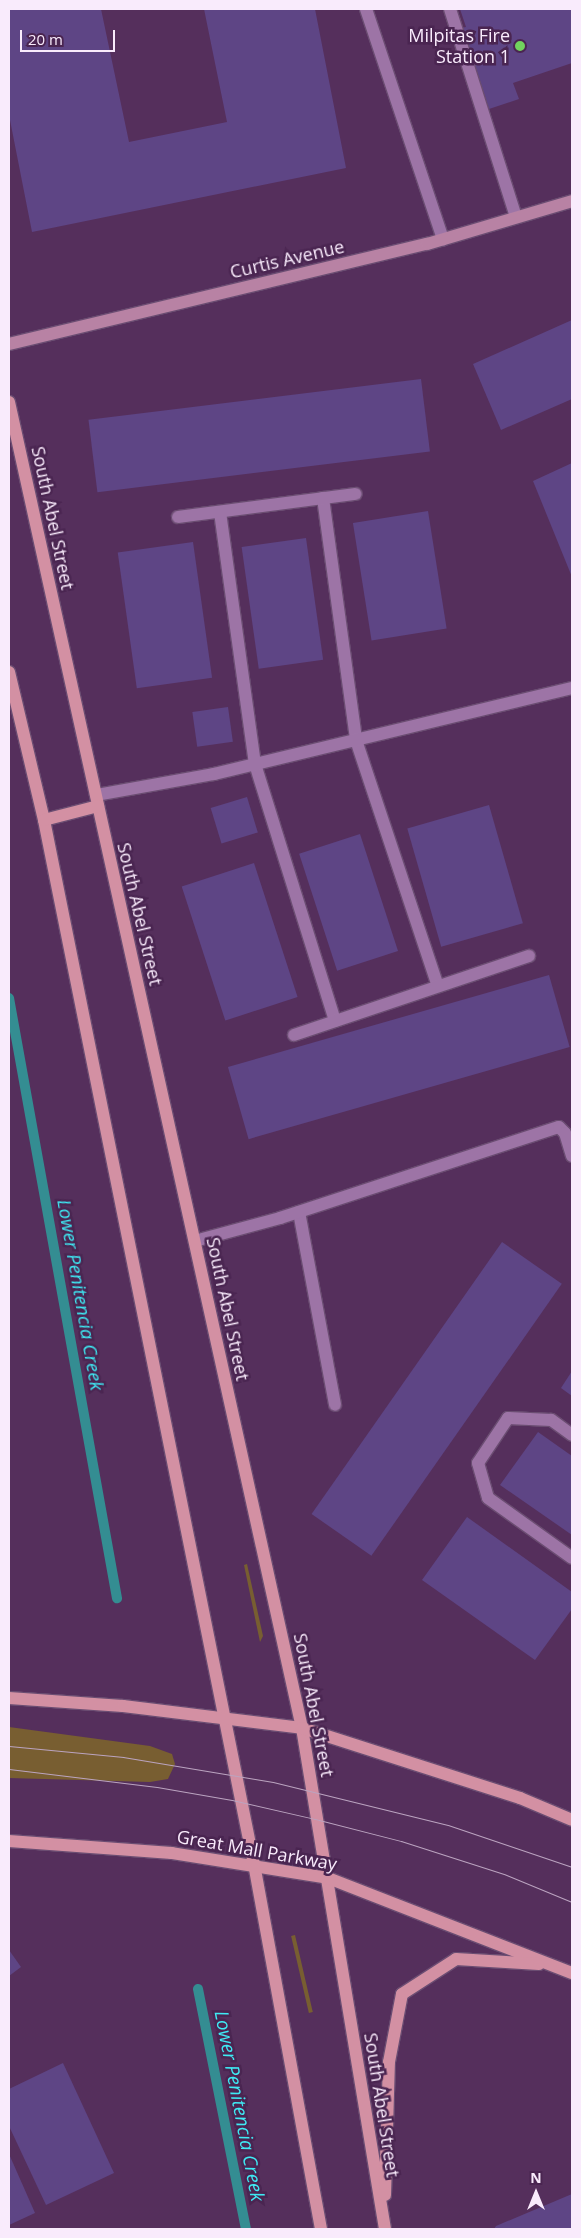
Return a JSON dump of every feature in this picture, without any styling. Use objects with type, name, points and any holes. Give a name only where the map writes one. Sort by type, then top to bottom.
[{"type":"main road","name":"South Abel Street","points":[[9,402],[302,1728],[385,2224]]},
{"type":"main road","points":[[9,672],[44,820],[225,1719],[254,1864],[321,2229]]},
{"type":"main road","points":[[44,820],[97,800]]},
{"type":"main road","points":[[9,1698],[123,1706],[302,1728],[520,1798],[572,1820]]},
{"type":"main road","name":"Great Mall Parkway","points":[[9,1841],[172,1853],[254,1864],[328,1878],[553,1964],[572,1974]]},
{"type":"main road","points":[[385,2224],[389,2062],[402,1994],[456,1959],[553,1964]]},
{"type":"street","name":"Curtis Avenue","points":[[9,344],[443,239],[572,201]]},
{"type":"lane","points":[[366,9],[443,239]]},
{"type":"lane","points":[[450,9],[516,217]]},
{"type":"lane","points":[[178,517],[356,494]]},
{"type":"lane","points":[[323,498],[356,740],[438,986]]},
{"type":"lane","points":[[220,512],[256,764],[335,1021]]},
{"type":"lane","points":[[97,800],[572,688]]},
{"type":"lane","points":[[294,1035],[529,956]]},
{"type":"lane","points":[[195,1240],[298,1212],[559,1127],[565,1133],[572,1156]]},
{"type":"lane","points":[[298,1212],[335,1405]]},
{"type":"lane","points":[[572,1435],[551,1420],[508,1418],[478,1464],[488,1498],[572,1558]]},
{"type":"shaded area","points":[[247,1564],[263,1636],[260,1642],[244,1565]]},
{"type":"shaded area","points":[[9,1727],[150,1746],[172,1754],[175,1764],[168,1779],[150,1782],[9,1778]]},
{"type":"shaded area","points":[[295,1935],[313,2012],[309,2013],[291,1936]]},
{"type":"building","points":[[9,9],[101,9],[129,142],[227,122],[204,9],[315,9],[346,168],[32,232],[9,115]]},
{"type":"building","name":"Milpitas Fire Station 1","points":[[460,9],[572,9],[572,63],[513,83],[519,99],[489,109],[461,28],[466,27]]},
{"type":"building","points":[[572,320],[572,399],[501,430],[473,364]]},
{"type":"building","points":[[421,379],[430,451],[97,492],[88,420]]},
{"type":"building","points":[[572,463],[572,577],[533,481]]},
{"type":"building","points":[[428,511],[447,629],[372,640],[353,523]]},
{"type":"building","points":[[306,538],[323,660],[259,669],[242,547]]},
{"type":"building","points":[[193,542],[212,678],[137,688],[118,553]]},
{"type":"building","points":[[228,707],[233,742],[197,747],[192,712]]},
{"type":"building","points":[[247,797],[258,832],[221,843],[211,808]]},
{"type":"building","points":[[489,805],[523,923],[441,947],[407,828]]},
{"type":"building","points":[[360,834],[398,951],[337,971],[299,854]]},
{"type":"building","points":[[254,863],[298,997],[225,1021],[182,886]]},
{"type":"building","points":[[549,975],[570,1047],[249,1139],[228,1067]]},
{"type":"building","points":[[502,1242],[562,1284],[371,1556],[312,1514]]},
{"type":"building","points":[[572,1371],[572,1396],[561,1388]]},
{"type":"building","points":[[538,1432],[572,1456],[572,1535],[500,1485]]},
{"type":"building","points":[[467,1517],[572,1592],[572,1609],[535,1660],[422,1580]]},
{"type":"building","points":[[9,1950],[21,1967],[9,1976]]},
{"type":"building","points":[[63,2063],[114,2173],[46,2205],[9,2126],[9,2089]]},
{"type":"building","points":[[9,2154],[35,2213],[9,2225]]},
{"type":"building","points":[[572,2194],[572,2229],[494,2229],[496,2226]]},
{"type":"waterway","name":"Lower Penitencia Creek","points":[[9,998],[117,1598]]},
{"type":"waterway","name":"Lower Penitencia Creek","points":[[198,1989],[246,2229]]},
{"type":"tram line","points":[[9,1746],[123,1757],[273,1782],[448,1825],[572,1867]]},
{"type":"tram line","points":[[9,1769],[157,1787],[232,1800],[319,1820],[401,1841],[504,1874],[572,1902]]},
{"type":"place","name":"Milpitas Fire Station 1","points":[[520,46]]}]
